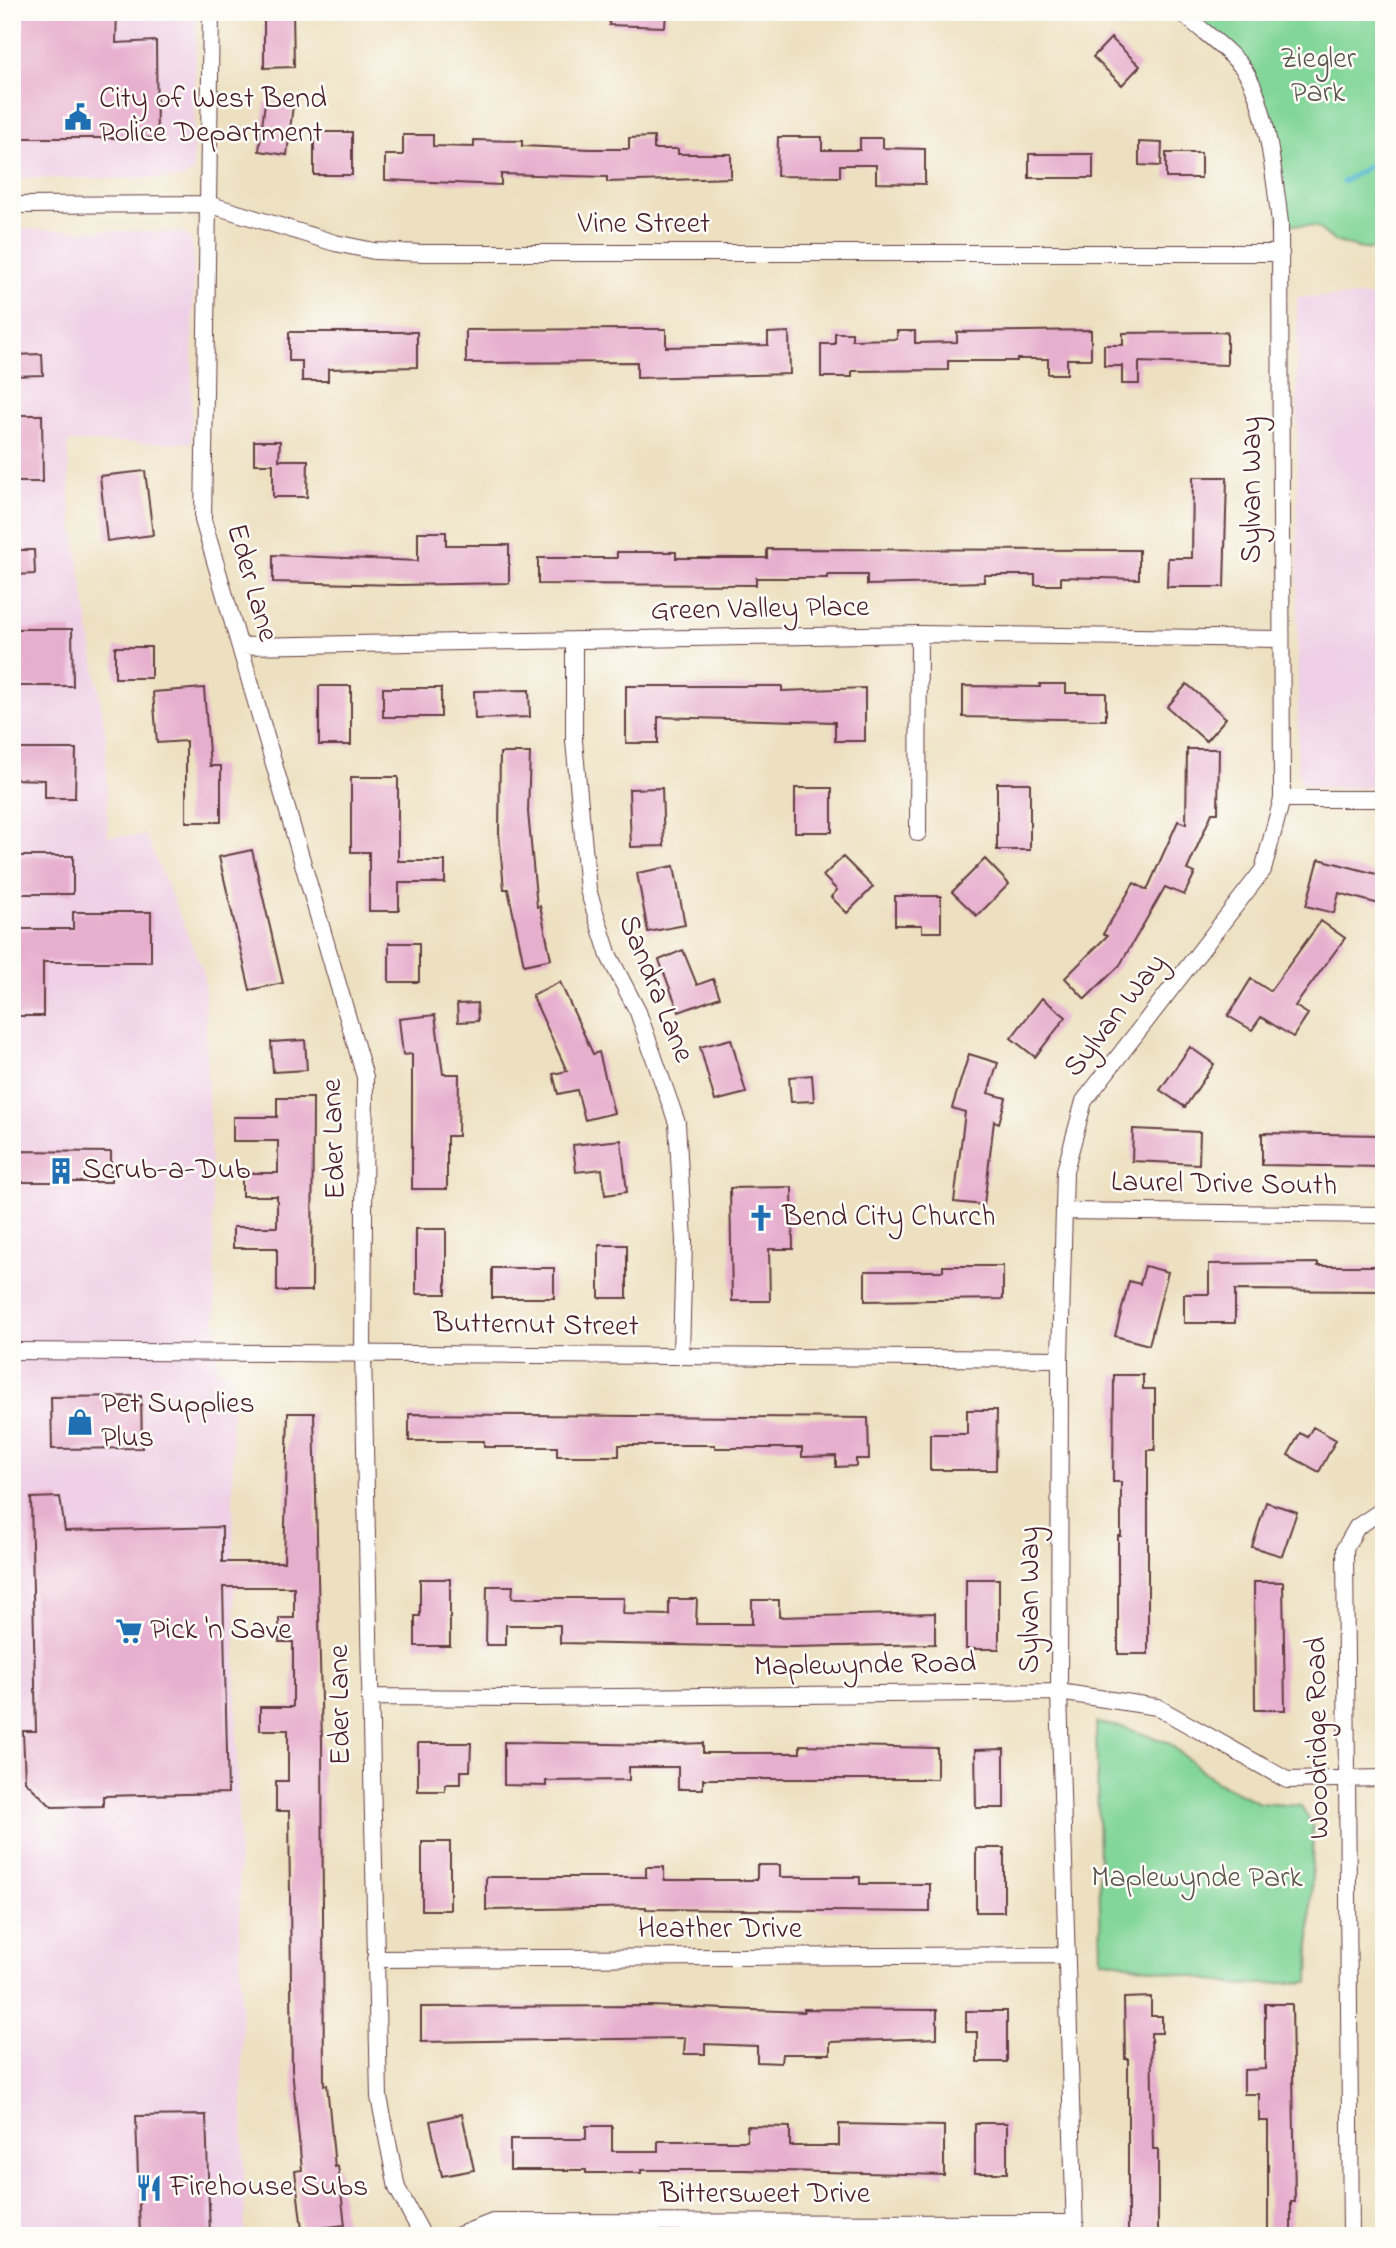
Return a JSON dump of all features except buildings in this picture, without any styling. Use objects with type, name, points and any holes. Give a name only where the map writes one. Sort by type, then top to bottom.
[{"type":"street","name":"Eder Lane","points":[[211,12],[203,520],[365,1077],[363,1353],[379,2097],[397,2188],[423,2236]]},
{"type":"street","name":"Sylvan Way","points":[[1075,2229],[1059,1692],[1060,1359],[1065,1171],[1084,1101],[1263,870],[1282,799],[1282,253],[1271,151],[1259,106],[1243,68],[1182,12]]},
{"type":"street","name":"Vine Street","points":[[12,205],[208,205],[335,243],[374,251],[1282,253]]},
{"type":"street","name":"Green Valley Place","points":[[240,646],[919,634],[1280,639]]},
{"type":"street","points":[[918,833],[919,634]]},
{"type":"street","name":"Sandra Lane","points":[[574,642],[574,741],[587,890],[609,956],[638,1012],[677,1123],[684,1241],[681,1355]]},
{"type":"street","points":[[1282,799],[1384,799]]},
{"type":"street","name":"Laurel Drive South","points":[[1064,1211],[1384,1214]]},
{"type":"street","name":"Butternut Street","points":[[12,1351],[1060,1359]]},
{"type":"street","name":"Woodridge Road","points":[[1351,2236],[1345,1548],[1357,1527],[1384,1509]]},
{"type":"street","name":"Maplewynde Road","points":[[369,1697],[531,1698],[1059,1692],[1157,1707],[1287,1780],[1384,1778]]},
{"type":"street","name":"Heather Drive","points":[[375,1959],[1065,1955]]},
{"type":"street","name":"Bittersweet Drive","points":[[457,2236],[493,2222],[1075,2229]]},
{"type":"shaded area","points":[[12,12],[197,12],[193,172],[182,179],[12,178]]},
{"type":"shaded area","points":[[12,229],[182,232],[190,238],[194,252],[191,443],[68,442],[70,505],[106,736],[108,836],[146,836],[204,973],[218,1370],[231,1370],[245,2236],[12,2236]]},
{"type":"shaded area","points":[[1384,296],[1384,788],[1314,787],[1301,783],[1298,772],[1297,297]]},
{"type":"green space","name":"Ziegler Park","points":[[1182,12],[1384,12],[1384,250],[1362,249],[1334,241],[1317,227],[1280,223],[1271,151],[1243,68]]},
{"type":"green space","name":"Maplewynde Park","points":[[1096,1723],[1122,1727],[1167,1742],[1215,1781],[1259,1803],[1301,1806],[1313,1825],[1309,1982],[1237,1985],[1101,1959]]},
{"type":"waterway","points":[[1343,182],[1384,157]]},
{"type":"place","name":"City of West Bend Police Department","points":[[78,117]]},
{"type":"place","name":"Scrub-a-Dub","points":[[61,1171]]},
{"type":"place","name":"Bend City Church","points":[[761,1218]]},
{"type":"place","name":"Pet Supplies Plus","points":[[80,1422]]},
{"type":"place","name":"Pick 'n Save","points":[[129,1631]]},
{"type":"place","name":"Firehouse Subs","points":[[149,2188]]}]
